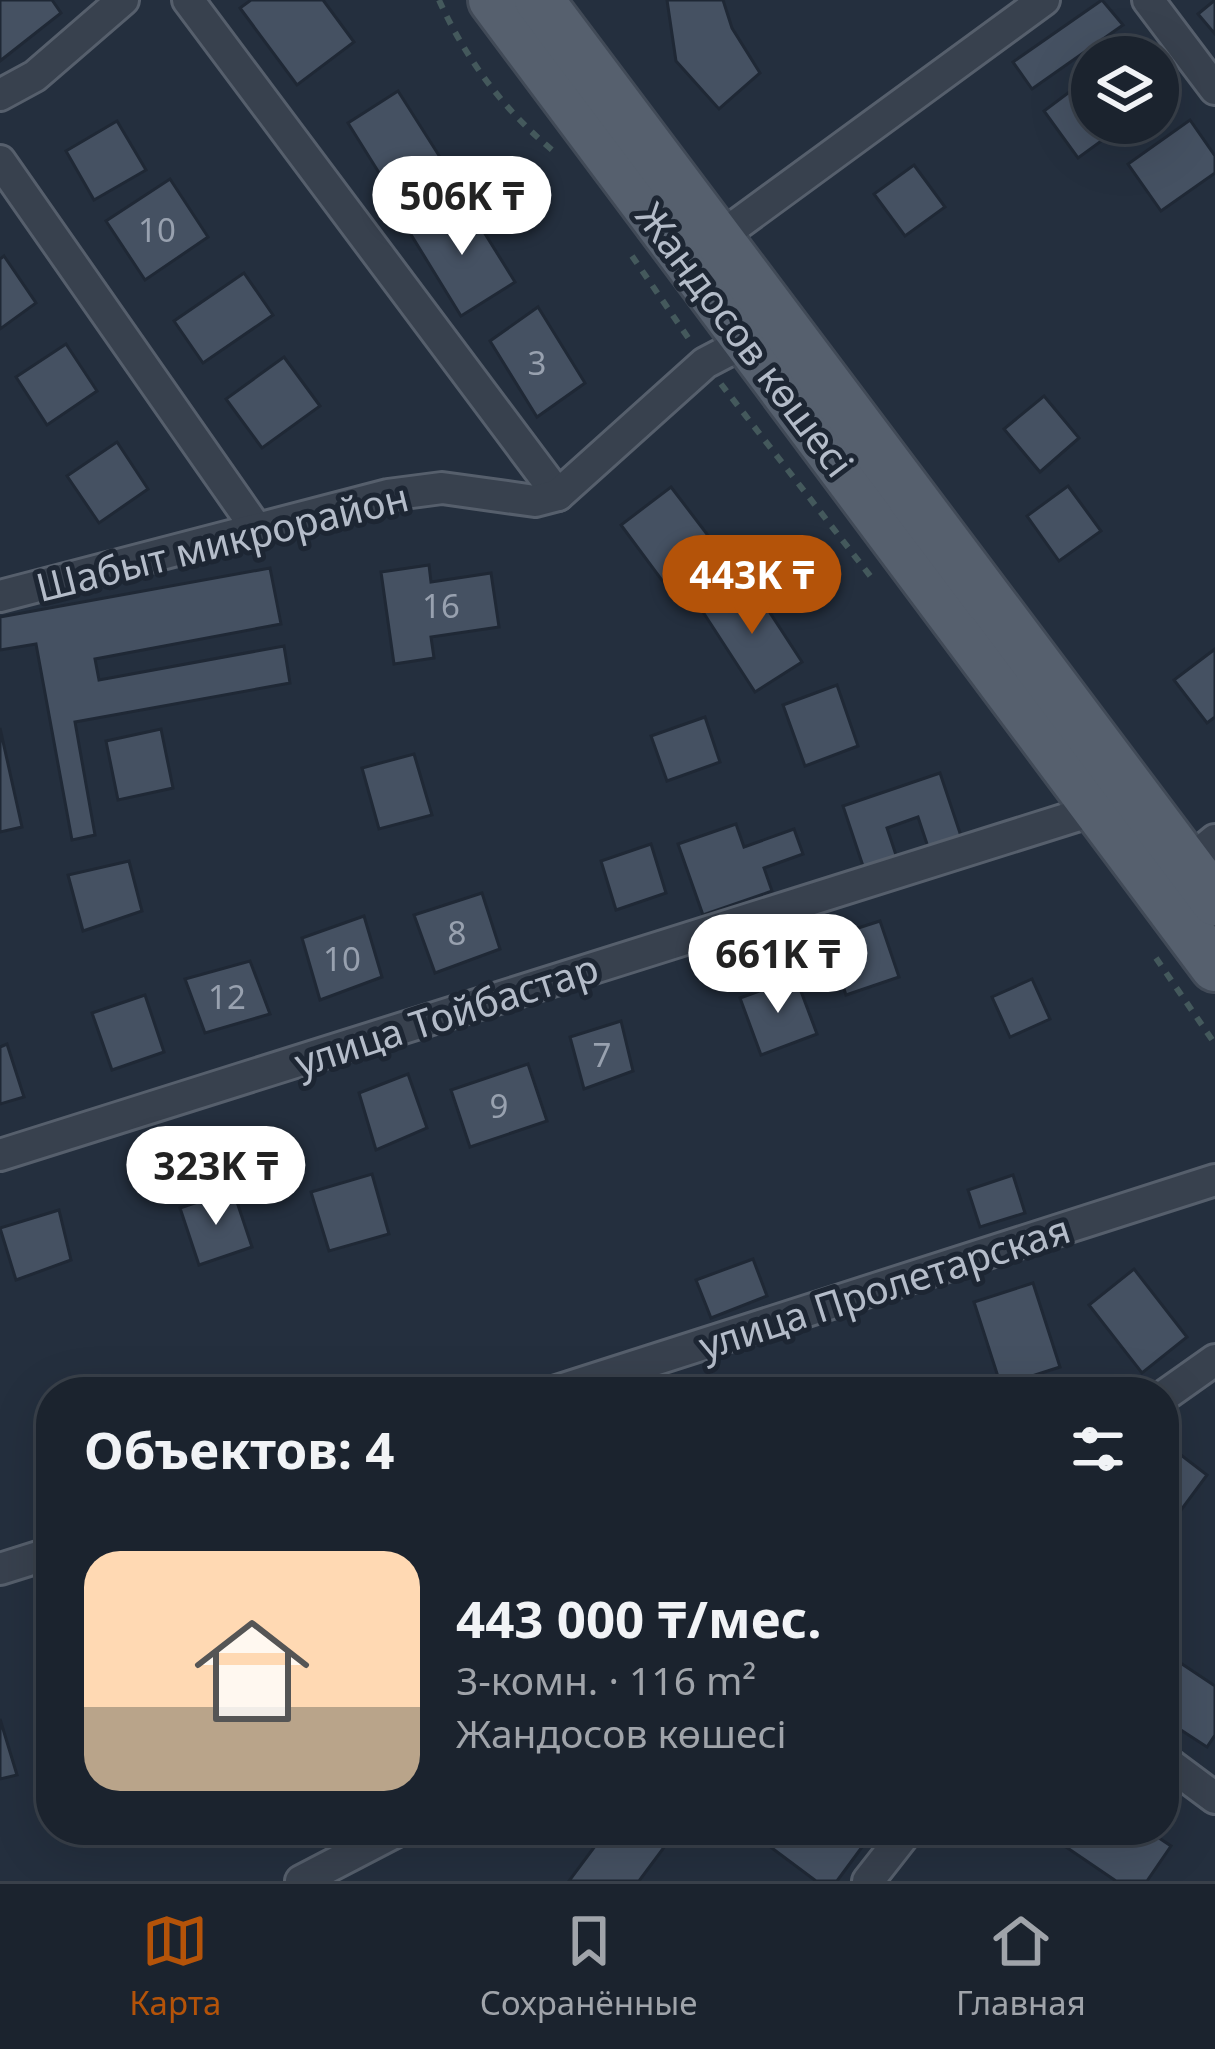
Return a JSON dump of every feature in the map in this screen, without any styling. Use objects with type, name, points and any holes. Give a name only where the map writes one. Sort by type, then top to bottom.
[{"type":"main road","name":"Жандосов көшесі","points":[[493,0],[704,249],[1215,901]]},
{"type":"main road","name":"Жандосов көшесі","points":[[539,0],[704,249],[747,341],[1098,809],[1186,864],[1215,967]]},
{"type":"street","points":[[0,95],[35,76],[123,0]]},
{"type":"street","points":[[188,0],[558,495],[705,363],[747,341]]},
{"type":"street","points":[[704,249],[1044,0]]},
{"type":"street","points":[[1148,0],[1215,89]]},
{"type":"street","points":[[0,161],[256,528]]},
{"type":"street","name":"Шабыт микрорайон","points":[[0,596],[388,495],[442,488],[496,500],[535,501],[558,495]]},
{"type":"street","name":"улица Тойбастар","points":[[0,1155],[1098,809]]},
{"type":"street","name":"улица Пролетарская","points":[[601,1377],[1215,1180]]},
{"type":"street","points":[[1203,1369],[1215,1397]]},
{"type":"street","points":[[0,1569],[36,1558]]},
{"type":"street","points":[[1179,1771],[1215,1798]]},
{"type":"street","points":[[301,1881],[370,1845]]},
{"type":"street","points":[[868,1881],[896,1845]]},
{"type":"path","points":[[440,0],[452,27],[514,119],[568,164]]},
{"type":"path","points":[[630,254],[705,363],[875,582]]},
{"type":"path","points":[[1150,950],[1215,1044]]},
{"type":"building","points":[[0,0],[52,0],[61,13],[0,61]]},
{"type":"building","points":[[251,0],[323,0],[354,42],[297,85],[240,8]]},
{"type":"building","points":[[667,0],[723,0],[732,28],[760,73],[719,109],[676,61]]},
{"type":"building","points":[[1102,0],[1123,25],[1107,36],[1071,36],[1071,62],[1032,89],[1013,62]]},
{"type":"building","points":[[1215,0],[1215,34],[1198,14]]},
{"type":"building","points":[[398,91],[452,176],[401,208],[348,123]]},
{"type":"building","points":[[1071,91],[1071,144],[1097,144],[1078,158],[1044,111]]},
{"type":"building","points":[[1190,120],[1215,156],[1215,173],[1161,211],[1128,164],[1156,144],[1179,144],[1179,128]]},
{"type":"building","points":[[117,121],[146,170],[94,200],[66,151]]},
{"type":"building","points":[[914,165],[945,207],[905,236],[874,194]]},
{"type":"building","points":[[170,179],[208,237],[145,280],[106,221]]},
{"type":"building","points":[[464,200],[515,282],[461,316],[410,233]]},
{"type":"building","points":[[4,256],[36,303],[0,329],[0,259]]},
{"type":"building","points":[[244,273],[273,315],[203,363],[174,321]]},
{"type":"building","points":[[538,307],[585,383],[537,417],[490,341]]},
{"type":"building","points":[[66,344],[97,391],[47,425],[16,377]]},
{"type":"building","points":[[284,357],[320,406],[262,448],[226,399]]},
{"type":"building","points":[[1044,396],[1079,438],[1040,472],[1004,429]]},
{"type":"building","points":[[117,442],[148,489],[99,523],[67,476]]},
{"type":"building","points":[[1068,486],[1101,531],[1059,561],[1027,516]]},
{"type":"building","points":[[671,487],[729,563],[678,602],[621,525]]},
{"type":"building","points":[[429,565],[431,582],[491,573],[499,627],[431,637],[434,658],[394,664],[381,572]]},
{"type":"building","points":[[270,568],[281,624],[95,659],[99,680],[284,646],[290,683],[75,722],[95,835],[72,840],[36,644],[0,650],[0,617]]},
{"type":"building","points":[[750,582],[802,662],[755,692],[703,612]]},
{"type":"building","points":[[1215,649],[1215,717],[1207,723],[1174,680]]},
{"type":"building","points":[[837,685],[858,746],[805,766],[783,705]]},
{"type":"building","points":[[705,717],[720,762],[667,781],[651,736]]},
{"type":"building","points":[[0,728],[22,827],[0,832]]},
{"type":"building","points":[[161,729],[173,788],[118,800],[106,741]]},
{"type":"building","points":[[414,754],[432,815],[379,829],[362,768]]},
{"type":"building","points":[[940,773],[962,839],[929,850],[918,817],[887,828],[899,864],[866,875],[843,806]]},
{"type":"building","points":[[736,824],[744,847],[794,829],[803,854],[764,868],[772,891],[703,915],[678,844]]},
{"type":"building","points":[[651,844],[666,893],[616,910],[601,861]]},
{"type":"building","points":[[129,861],[142,911],[83,931],[68,875]]},
{"type":"building","points":[[482,893],[500,949],[435,973],[414,915]]},
{"type":"building","points":[[364,916],[382,977],[320,1000],[302,938]]},
{"type":"building","points":[[880,921],[899,977],[846,995],[827,938]]},
{"type":"building","points":[[250,961],[270,1014],[205,1033],[185,979]]},
{"type":"building","points":[[796,978],[817,1034],[761,1055],[740,998]]},
{"type":"building","points":[[1032,979],[1050,1019],[1010,1037],[992,997]]},
{"type":"building","points":[[145,995],[164,1052],[112,1070],[92,1013]]},
{"type":"building","points":[[621,1021],[633,1071],[584,1089],[570,1037]]},
{"type":"building","points":[[7,1044],[24,1097],[0,1104],[0,1047]]},
{"type":"building","points":[[528,1064],[547,1121],[470,1147],[451,1090]]},
{"type":"building","points":[[408,1074],[427,1128],[376,1150],[359,1093]]},
{"type":"building","points":[[372,1174],[389,1234],[329,1251],[311,1192]]},
{"type":"building","points":[[1013,1175],[1025,1213],[980,1227],[968,1190]]},
{"type":"building","points":[[233,1190],[252,1247],[199,1265],[180,1208]]},
{"type":"building","points":[[59,1210],[71,1260],[16,1280],[0,1228]]},
{"type":"building","points":[[753,1259],[767,1296],[711,1318],[696,1280]]},
{"type":"building","points":[[1134,1269],[1187,1337],[1142,1373],[1089,1305]]},
{"type":"building","points":[[1033,1283],[1060,1367],[1029,1377],[998,1377],[974,1302]]},
{"type":"building","points":[[1179,1454],[1207,1475],[1179,1513]]},
{"type":"building","points":[[1179,1662],[1215,1686],[1215,1735],[1207,1747],[1179,1729]]},
{"type":"building","points":[[0,1719],[17,1775],[0,1779]]},
{"type":"building","points":[[596,1845],[666,1845],[639,1881],[569,1881]]},
{"type":"building","points":[[768,1845],[864,1845],[837,1881],[816,1881]]},
{"type":"building","points":[[1063,1845],[1171,1846],[1147,1881],[1116,1881]]}]
